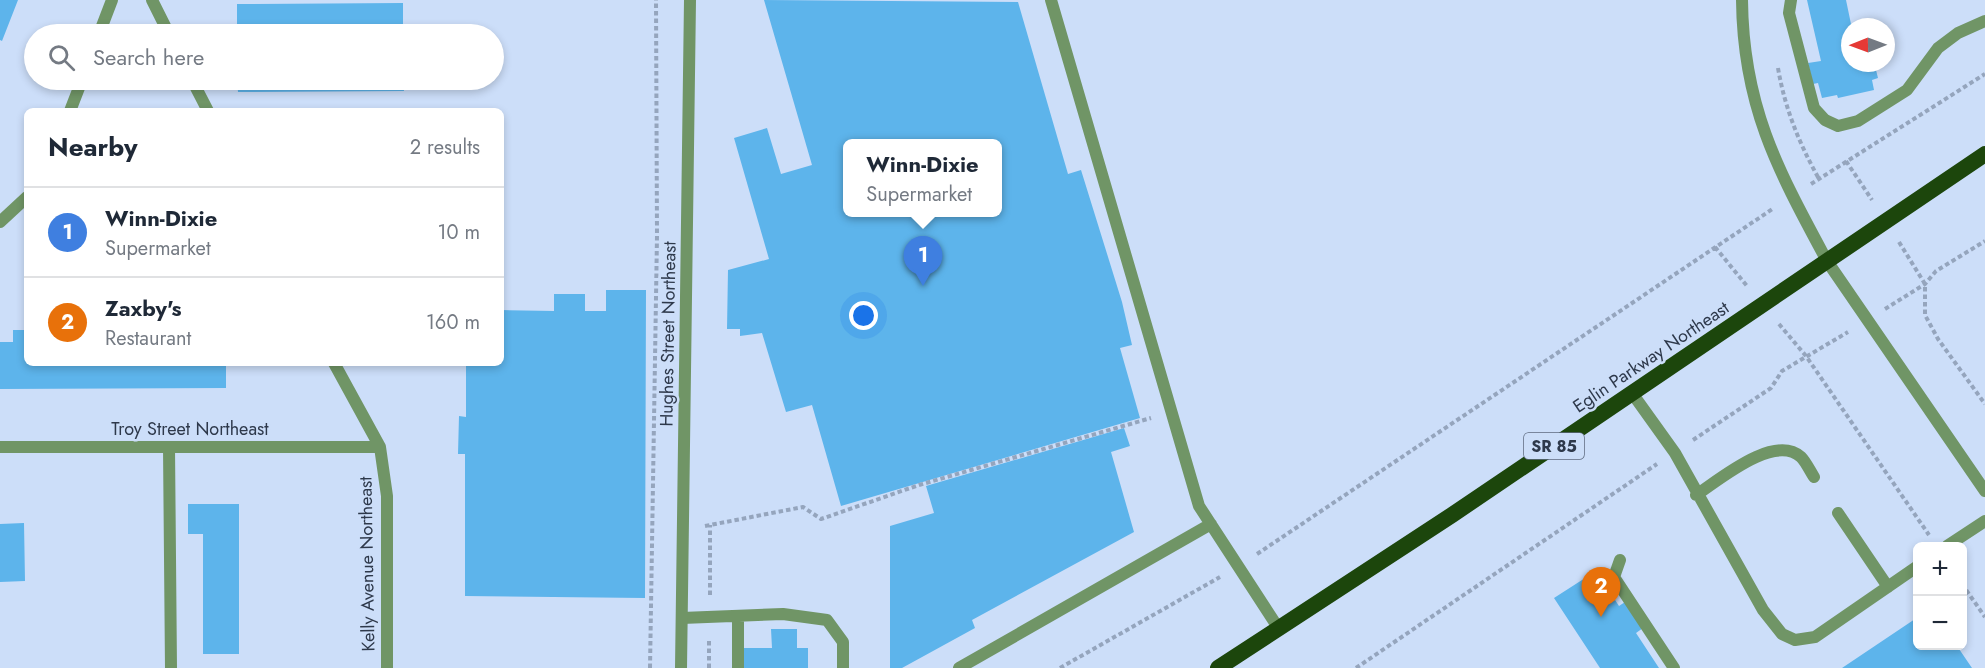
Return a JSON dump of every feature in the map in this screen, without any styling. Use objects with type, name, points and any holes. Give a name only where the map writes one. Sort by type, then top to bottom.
[{"type":"highway","name":"Eglin Parkway Northeast","points":[[1218,668],[1632,393],[1985,154]]},
{"type":"street","points":[[103,24],[111,0]]},
{"type":"street","points":[[152,0],[164,24]]},
{"type":"street","name":"Hughes Street Northeast","points":[[681,668],[690,0]]},
{"type":"street","points":[[1051,0],[1199,506],[1279,629]]},
{"type":"street","points":[[1742,0],[1742,26],[1752,96],[1764,132],[1792,196],[1827,261],[1985,491]]},
{"type":"street","points":[[1791,0],[1789,13],[1814,108],[1824,120],[1838,126],[1858,121],[1907,90],[1938,48],[1958,33],[1985,21]]},
{"type":"street","points":[[71,108],[78,90]]},
{"type":"street","points":[[197,90],[206,108]]},
{"type":"street","points":[[0,222],[24,199]]},
{"type":"street","name":"Kelly Avenue Northeast","points":[[335,366],[380,447],[387,496],[387,668]]},
{"type":"street","points":[[1632,393],[1675,453],[1696,495],[1763,610],[1782,634],[1795,640],[1815,637],[1913,569]]},
{"type":"street","name":"Troy Street Northeast","points":[[0,447],[380,447]]},
{"type":"street","points":[[169,447],[171,668]]},
{"type":"street","points":[[1696,495],[1753,457],[1775,450],[1790,452],[1801,457],[1814,477]]},
{"type":"street","points":[[1838,513],[1888,586]]},
{"type":"street","points":[[1953,542],[1985,521]]},
{"type":"street","points":[[959,668],[1211,524]]},
{"type":"street","points":[[1620,560],[1614,577],[1674,668]]},
{"type":"street","points":[[682,618],[783,614],[827,620],[843,642],[843,668]]},
{"type":"street","points":[[738,616],[738,668]]},
{"type":"path","points":[[650,668],[657,236],[656,0]]},
{"type":"path","points":[[1060,668],[1238,567],[1792,196],[1985,74]]},
{"type":"path","points":[[1846,161],[1887,221],[1925,284],[1925,315],[1938,339],[1985,404]]},
{"type":"path","points":[[1715,247],[1806,356],[1930,537]]},
{"type":"path","points":[[652,536],[802,507],[821,519],[919,485],[1172,411]]},
{"type":"path","points":[[1967,591],[1985,617]]},
{"type":"building","points":[[0,0],[18,0],[2,41],[0,40]]},
{"type":"building","points":[[764,0],[1018,2],[1068,174],[1081,170],[1122,302],[1132,345],[1120,348],[1140,418],[841,506],[812,405],[786,412],[762,333],[740,336],[740,329],[727,329],[728,270],[769,259],[734,138],[767,128],[781,174],[812,165]]},
{"type":"building","points":[[1807,0],[1846,0],[1850,18],[1841,18],[1841,72],[1876,72],[1878,78],[1872,80],[1874,90],[1838,98],[1837,95],[1822,98],[1818,83],[1813,84],[1808,63],[1821,61]]},
{"type":"building","points":[[403,3],[403,24],[237,24],[237,4]]},
{"type":"building","points":[[238,90],[404,91],[238,92]]},
{"type":"building","points":[[606,290],[646,290],[645,598],[465,596],[465,454],[458,454],[459,416],[466,417],[466,366],[504,366],[504,310],[554,311],[554,294],[585,294],[585,311],[606,311]]},
{"type":"building","points":[[13,330],[24,330],[24,366],[226,366],[226,388],[0,389],[0,342],[13,342]]},
{"type":"building","points":[[1124,428],[1130,446],[1111,452],[1134,532],[972,620],[975,628],[902,668],[890,668],[890,526],[934,513],[926,486]]},
{"type":"building","points":[[188,504],[239,504],[239,654],[203,654],[203,534],[188,534]]},
{"type":"building","points":[[24,523],[25,581],[0,582],[0,524]]},
{"type":"building","points":[[1596,571],[1619,606],[1625,602],[1643,628],[1636,633],[1659,668],[1600,668],[1554,598]]},
{"type":"building","points":[[1913,620],[1913,650],[1960,650],[1972,668],[1842,668]]},
{"type":"building","points":[[771,629],[797,629],[797,648],[808,648],[808,668],[742,668],[742,648],[772,648]]},
{"type":"place","name":"Winn-Dixie","points":[[923,286]]},
{"type":"place","name":"Zaxby's","points":[[1601,617]]}]
